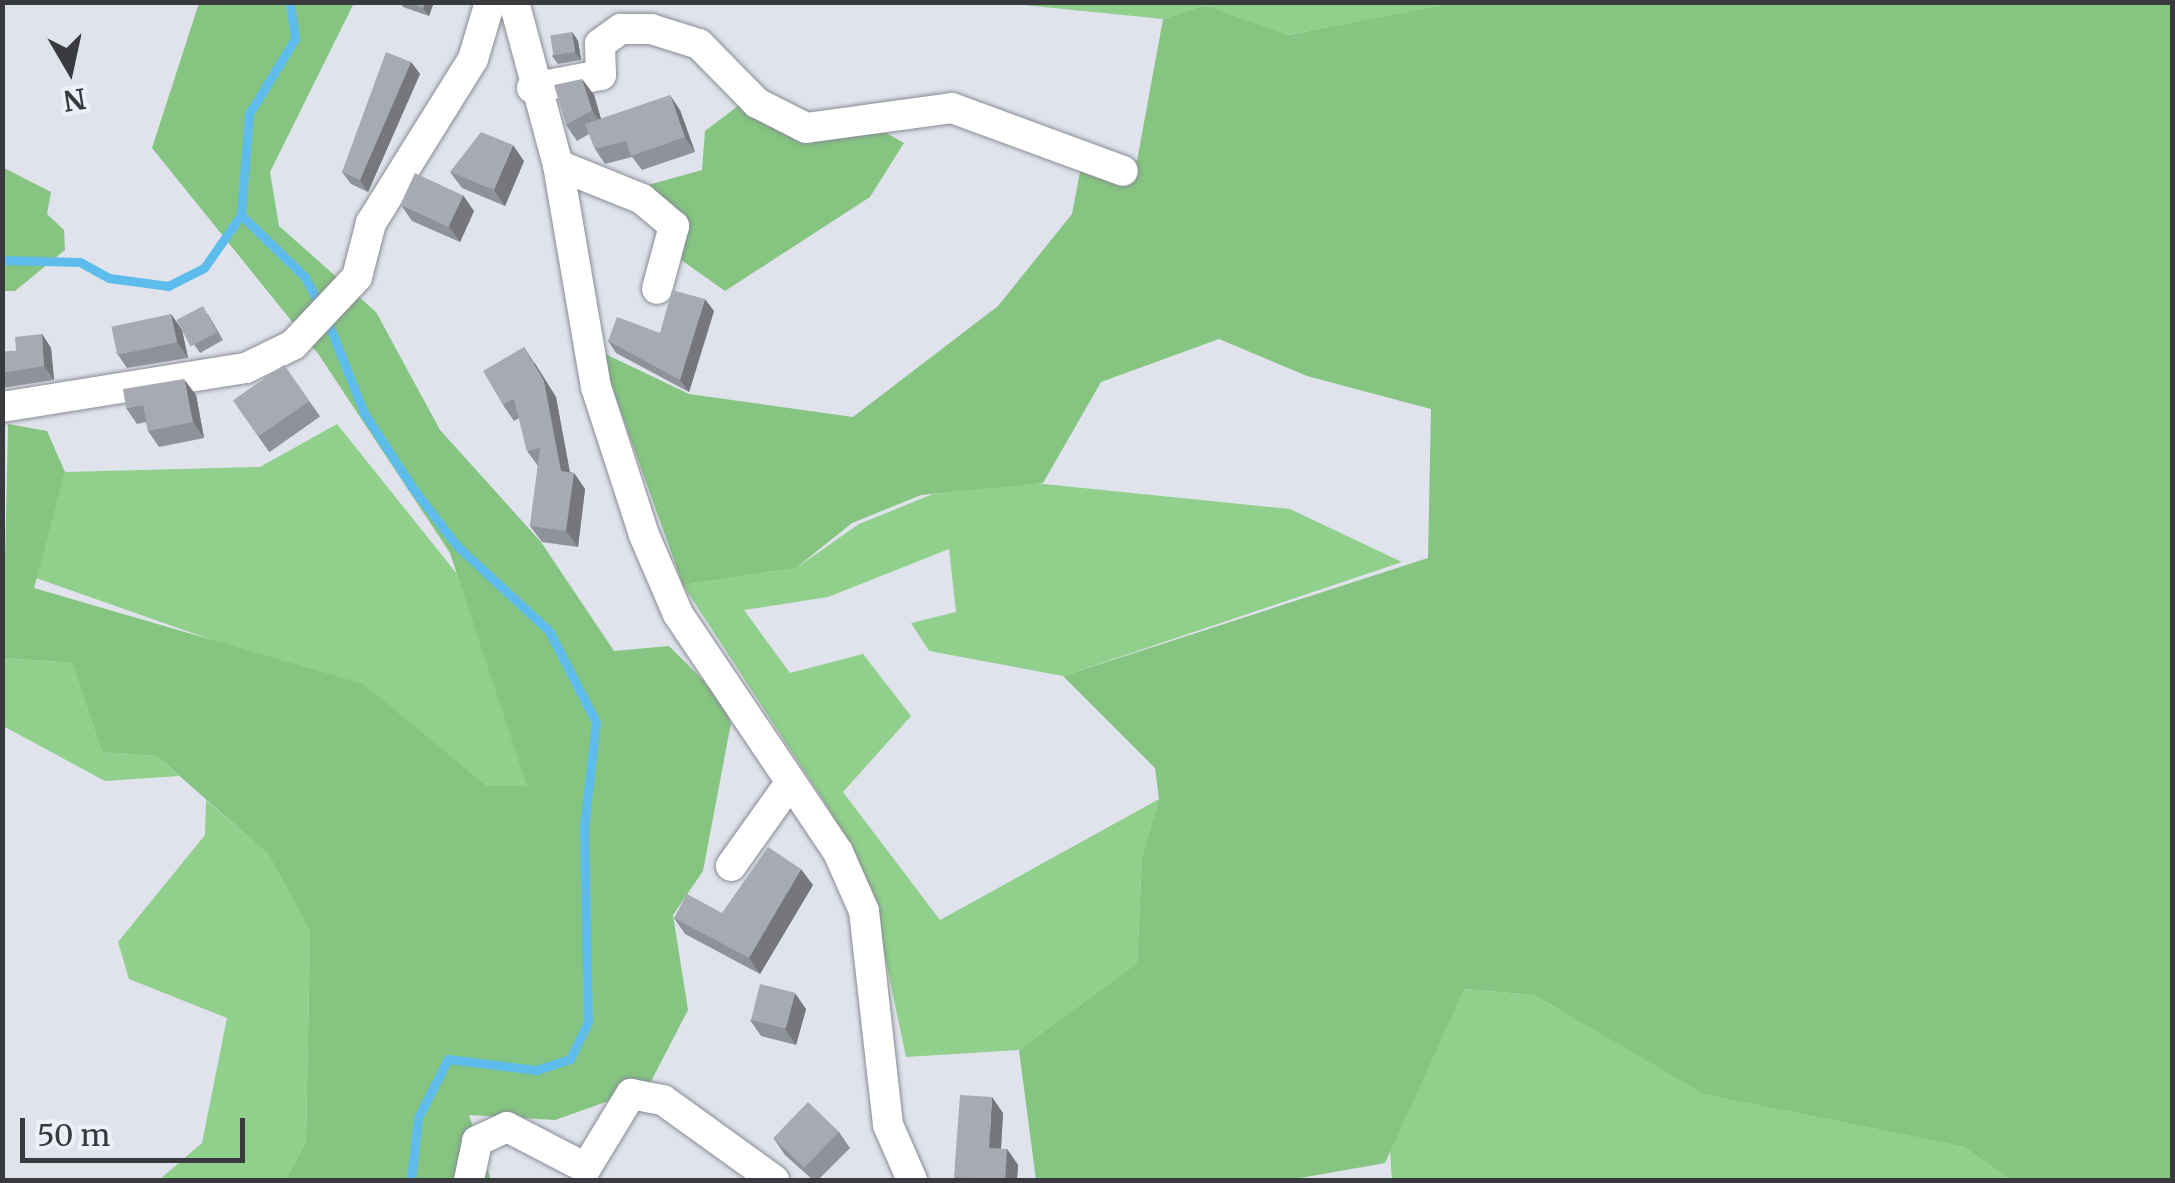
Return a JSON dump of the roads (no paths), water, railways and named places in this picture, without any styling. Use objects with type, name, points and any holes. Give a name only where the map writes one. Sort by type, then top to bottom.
[{"type":"street","points":[[2,407],[246,368],[312,328],[357,277],[371,223],[473,59],[490,2]]},
{"type":"street","points":[[514,2],[532,88],[558,165],[596,387],[644,535],[678,614],[790,783],[864,911],[888,1125],[912,1180]]},
{"type":"street","points":[[532,88],[601,75],[600,44],[621,29],[651,29],[699,44],[757,103],[806,128],[952,108],[1123,171]]},
{"type":"street","points":[[558,165],[642,199],[674,226],[657,289]]},
{"type":"street","points":[[730,866],[790,783]]},
{"type":"street","points":[[468,1180],[477,1141],[507,1127],[586,1168],[631,1094],[663,1100],[774,1180]]},
{"type":"waterway","points":[[2,260],[80,262],[109,278],[168,286],[204,268],[241,215],[249,114],[295,39],[290,2]]},
{"type":"waterway","points":[[241,215],[305,277],[320,306]]},
{"type":"waterway","points":[[327,320],[364,413],[412,487],[457,546],[549,631],[596,722],[584,828],[588,1022],[570,1059],[536,1070],[448,1059],[418,1118],[411,1180]]}]
